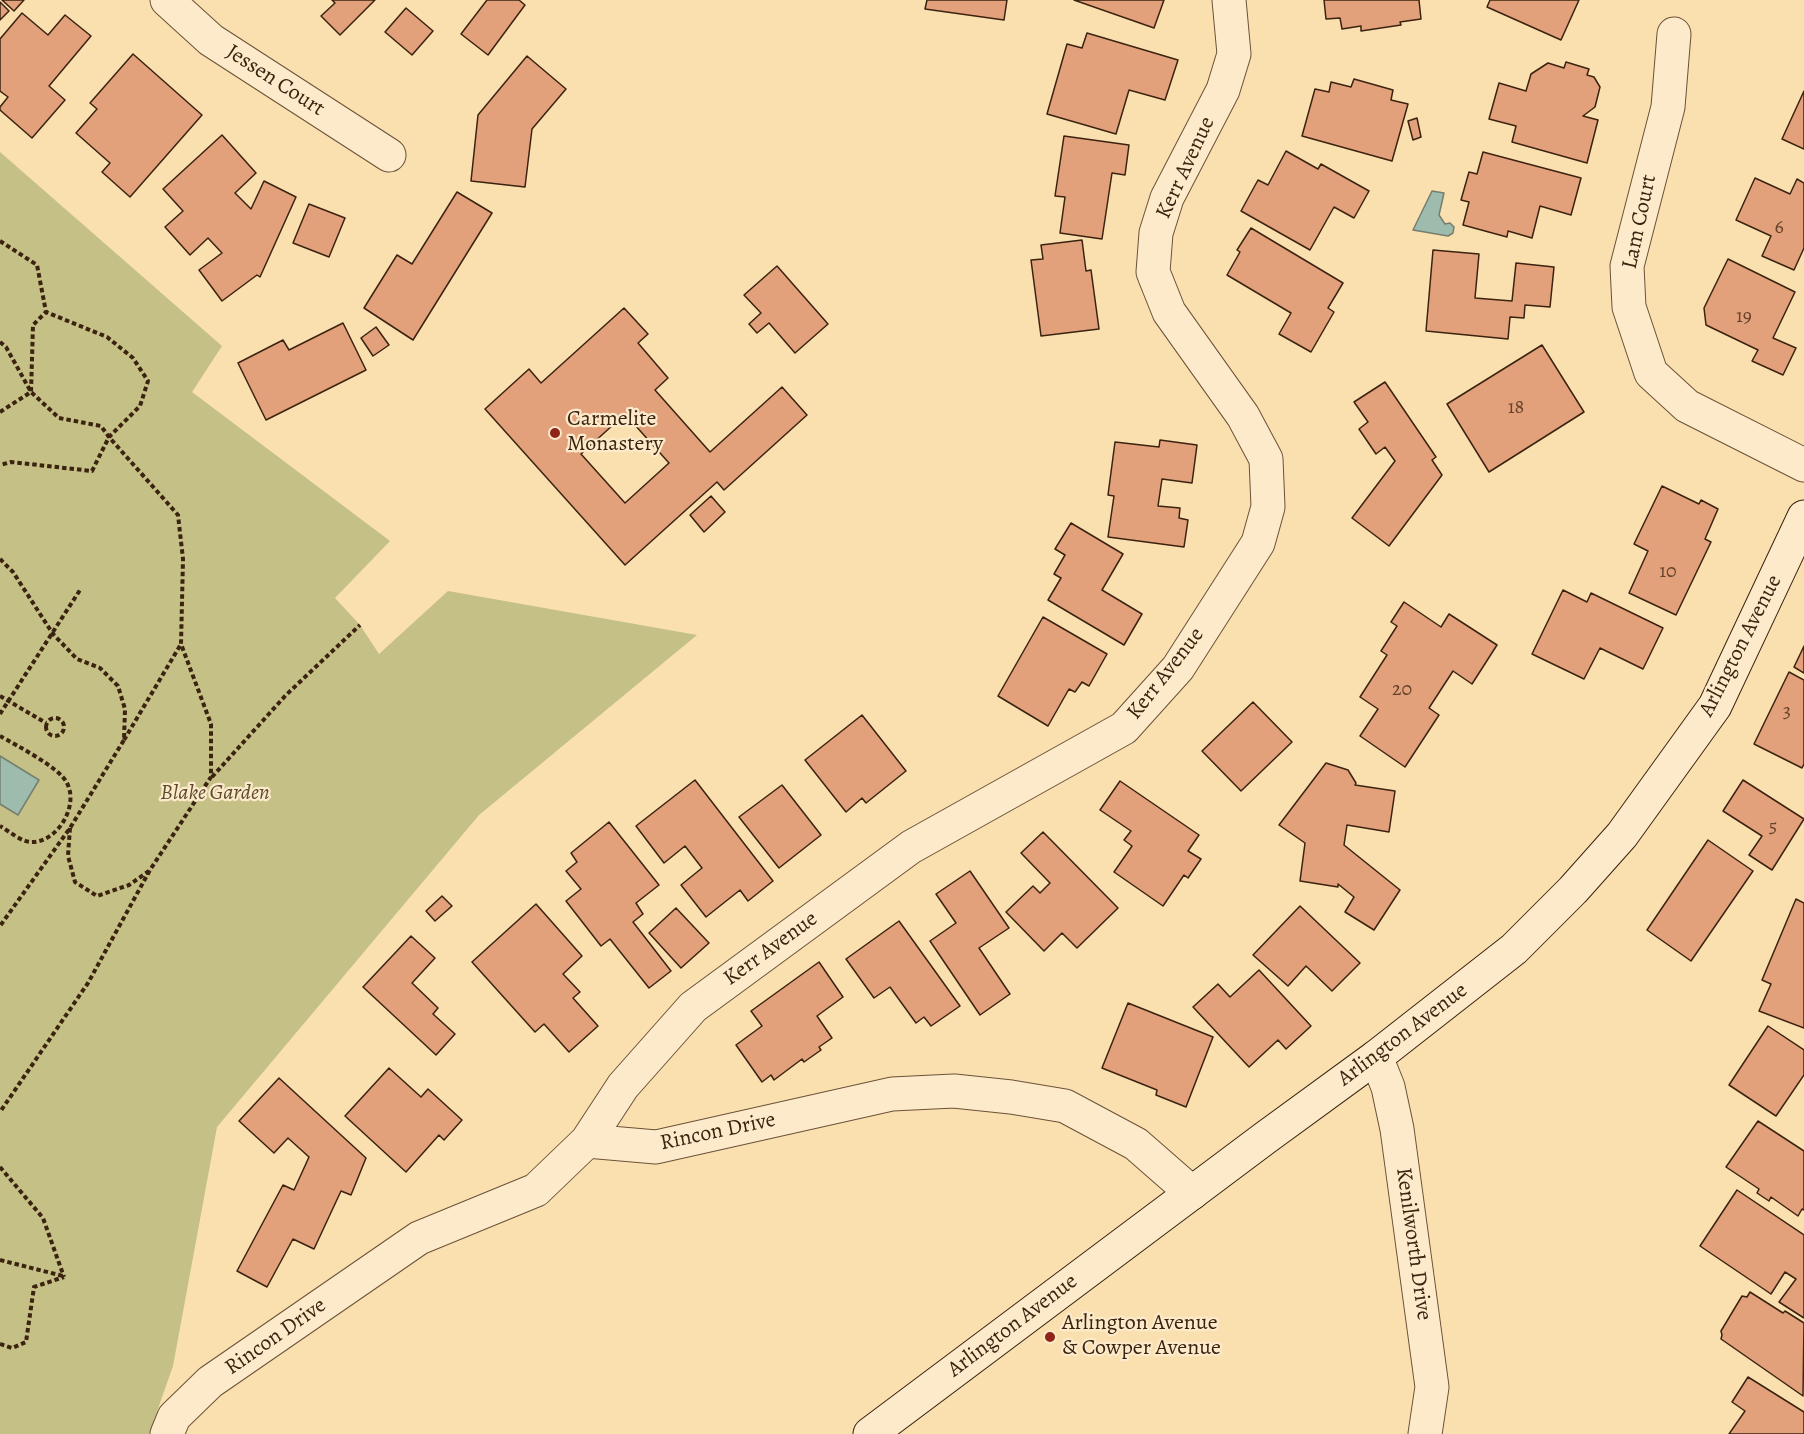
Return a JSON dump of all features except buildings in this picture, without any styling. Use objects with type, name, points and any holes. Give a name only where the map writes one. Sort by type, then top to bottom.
[{"type":"street","name":"Jessen Court","points":[[167,0],[211,40],[389,155]]},
{"type":"street","name":"Kerr Avenue","points":[[586,1141],[622,1086],[693,1006],[911,848],[1124,728],[1178,668],[1257,543],[1268,507],[1266,459],[1243,416],[1169,312],[1153,272],[1156,233],[1167,198],[1223,90],[1234,54],[1229,0]]},
{"type":"street","name":"Lam Court","points":[[1674,34],[1668,107],[1627,266],[1629,307],[1651,373],[1687,406],[1804,465]]},
{"type":"street","name":"Arlington Avenue","points":[[870,1434],[1192,1192],[1376,1058],[1514,950],[1574,890],[1622,835],[1715,706],[1804,517]]},
{"type":"street","name":"Kenilworth Drive","points":[[1376,1058],[1388,1087],[1397,1129],[1432,1387],[1425,1434]]},
{"type":"street","name":"Rincon Drive","points":[[167,1434],[174,1418],[210,1382],[419,1238],[536,1190],[586,1141],[656,1147],[892,1094],[954,1091],[1011,1096],[1065,1106],[1136,1144],[1192,1192]]},
{"type":"path","points":[[0,241],[37,265],[46,312]]},
{"type":"path","points":[[31,392],[33,325],[46,312]]},
{"type":"path","points":[[0,465],[11,462],[92,471],[109,437],[140,406],[148,381],[133,358],[107,337],[46,312]]},
{"type":"path","points":[[0,342],[6,347],[31,392],[59,418],[101,426],[178,514],[183,559],[181,644],[211,724],[211,777]]},
{"type":"path","points":[[0,412],[31,392]]},
{"type":"path","points":[[0,559],[13,572],[53,634],[77,659],[100,668],[118,686],[124,709],[124,741]]},
{"type":"path","points":[[0,714],[80,590]]},
{"type":"path","points":[[0,1112],[88,983],[150,870],[211,777],[286,695],[360,625]]},
{"type":"path","points":[[0,926],[70,828],[181,644]]},
{"type":"path","points":[[0,696],[46,723]]},
{"type":"path","points":[[56,717],[61,720],[64,727],[63,733],[57,737],[50,736],[45,730],[46,723],[56,717]]},
{"type":"path","points":[[0,735],[59,773],[68,784],[69,794],[63,822],[56,832],[45,839],[25,841],[0,826]]},
{"type":"path","points":[[70,828],[68,856],[75,882],[97,896],[129,885],[150,870]]},
{"type":"path","points":[[0,1167],[43,1218],[64,1276]]},
{"type":"path","points":[[0,1260],[64,1276]]},
{"type":"path","points":[[0,1344],[12,1348],[26,1342],[34,1287],[64,1276]]},
{"type":"green space","name":"Blake Garden","points":[[0,152],[222,346],[192,392],[390,541],[335,598],[360,625],[379,654],[448,591],[697,635],[479,815],[217,1127],[173,1366],[149,1434],[0,1434]]},
{"type":"shaded area","points":[[1432,191],[1444,193],[1439,215],[1445,224],[1450,223],[1454,227],[1453,233],[1448,236],[1413,230]]},
{"type":"shaded area","points":[[0,756],[39,780],[18,815],[0,804]]},
{"type":"place","name":"Carmelite Monastery","points":[[555,433]]},
{"type":"place","name":"Arlington Avenue & Cowper Avenue","points":[[1050,1337]]}]
